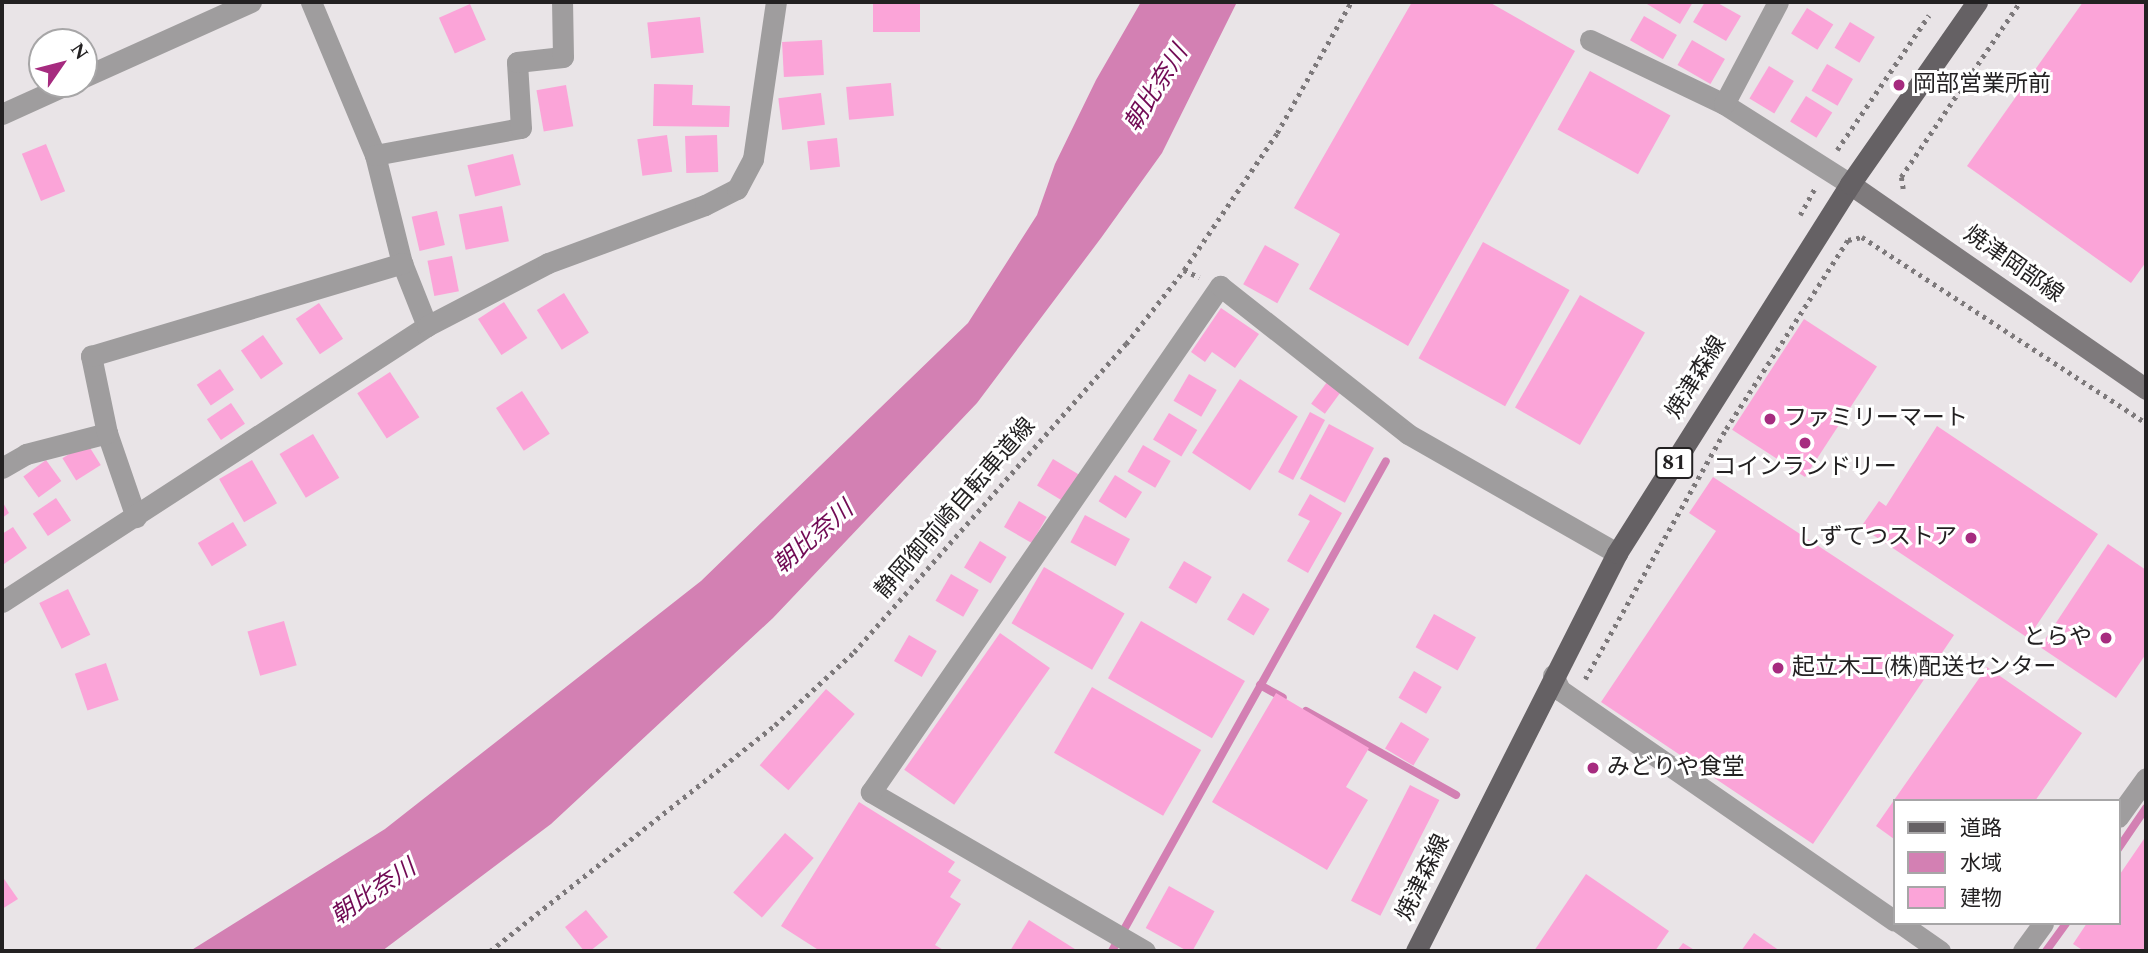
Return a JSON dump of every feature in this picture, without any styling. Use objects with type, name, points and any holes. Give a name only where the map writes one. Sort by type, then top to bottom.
[{"type":"main road","name":"焼津森線","points":[[1416,951],[1553,675],[1617,553],[1850,184],[1977,2]]},
{"type":"main road","name":"焼津岡部線","points":[[1850,184],[2146,390]]},
{"type":"street","points":[[98,71],[251,2]]},
{"type":"street","points":[[311,2],[375,155],[402,263],[427,326]]},
{"type":"street","points":[[375,155],[522,128],[517,62],[563,57],[562,2]]},
{"type":"street","points":[[2,602],[427,326],[548,263],[705,205],[737,189],[753,159],[776,2]]},
{"type":"street","points":[[1724,104],[1769,5]]},
{"type":"street","points":[[1590,40],[1724,104],[1850,184]]},
{"type":"street","points":[[2,114],[37,98]]},
{"type":"street","points":[[136,516],[107,433],[91,356],[402,263]]},
{"type":"street","points":[[1144,951],[871,792],[1220,286],[1408,434],[1617,553]]},
{"type":"street","points":[[2,468],[26,454],[107,433]]},
{"type":"street","points":[[1553,675],[1560,690],[1892,919]]},
{"type":"street","points":[[2120,814],[2146,778]]},
{"type":"street","points":[[1903,925],[1940,951]]},
{"type":"street","points":[[2023,951],[2042,925]]},
{"type":"path","name":"静岡御前崎自転車道線","points":[[490,951],[775,725],[854,652],[1126,344],[1184,270],[1277,133],[1351,2]]},
{"type":"path","points":[[1903,189],[1901,177],[2020,2]]},
{"type":"path","points":[[1837,150],[1929,15]]},
{"type":"path","points":[[1581,686],[1720,439],[1848,240],[1862,237],[2146,423]]},
{"type":"water","name":"朝比奈川","points":[[1141,2],[1237,2],[1162,153],[977,403],[773,618],[551,824],[382,951],[190,951],[385,829],[701,581],[968,323],[1037,215],[1055,164],[1096,80]]},
{"type":"building","points":[[873,2],[920,2],[920,32],[873,32]]},
{"type":"building","points":[[1412,2],[1489,2],[1575,51],[1408,346],[1309,289],[1340,234],[1294,208]]},
{"type":"building","points":[[1693,2],[1680,24],[1647,4]]},
{"type":"building","points":[[1705,2],[1716,2],[1741,16],[1726,41],[1693,22]]},
{"type":"building","points":[[2083,2],[2146,2],[2146,262],[2131,283],[1967,166]]},
{"type":"building","points":[[470,4],[486,40],[455,53],[439,18]]},
{"type":"building","points":[[1807,8],[1833,24],[1817,50],[1791,33]]},
{"type":"building","points":[[1644,16],[1677,35],[1663,59],[1630,40]]},
{"type":"building","points":[[700,17],[704,53],[651,58],[647,23]]},
{"type":"building","points":[[1850,22],[1875,37],[1859,63],[1835,48]]},
{"type":"building","points":[[822,40],[824,75],[784,77],[782,42]]},
{"type":"building","points":[[1692,40],[1725,59],[1710,84],[1678,65]]},
{"type":"building","points":[[1827,64],[1853,79],[1837,106],[1812,91]]},
{"type":"building","points":[[1769,66],[1794,81],[1774,114],[1749,99]]},
{"type":"building","points":[[1590,71],[1670,116],[1638,174],[1558,130]]},
{"type":"building","points":[[891,83],[894,116],[849,120],[846,87]]},
{"type":"building","points":[[654,84],[693,85],[692,105],[730,106],[729,127],[653,126]]},
{"type":"building","points":[[566,85],[573,126],[544,132],[536,90]]},
{"type":"building","points":[[821,93],[825,125],[782,130],[778,98]]},
{"type":"building","points":[[1806,96],[1832,112],[1816,138],[1790,121]]},
{"type":"building","points":[[667,135],[672,172],[642,176],[637,139]]},
{"type":"building","points":[[717,135],[718,172],[686,173],[685,136]]},
{"type":"building","points":[[837,138],[840,167],[810,170],[807,141]]},
{"type":"building","points":[[46,144],[65,191],[41,201],[22,154]]},
{"type":"building","points":[[513,154],[521,185],[475,196],[467,165]]},
{"type":"building","points":[[502,206],[509,241],[466,250],[459,214]]},
{"type":"building","points":[[437,211],[445,245],[420,251],[412,217]]},
{"type":"building","points":[[1483,242],[1570,290],[1505,406],[1419,358]]},
{"type":"building","points":[[1265,245],[1299,264],[1277,303],[1243,284]]},
{"type":"building","points":[[452,256],[459,291],[434,296],[427,261]]},
{"type":"building","points":[[564,293],[589,333],[562,350],[537,310]]},
{"type":"building","points":[[1580,295],[1645,333],[1580,445],[1515,408]]},
{"type":"building","points":[[504,302],[527,338],[501,355],[478,319]]},
{"type":"building","points":[[319,303],[343,339],[320,354],[296,319]]},
{"type":"building","points":[[1221,308],[1259,334],[1235,368],[1212,352],[1205,362],[1191,352]]},
{"type":"building","points":[[1804,319],[1877,366],[1805,477],[1732,430]]},
{"type":"building","points":[[263,335],[283,364],[261,379],[241,350]]},
{"type":"building","points":[[220,369],[234,390],[211,405],[197,385]]},
{"type":"building","points":[[390,372],[419,417],[387,439],[357,393]]},
{"type":"building","points":[[1189,374],[1217,390],[1201,417],[1174,401]]},
{"type":"building","points":[[1240,379],[1298,417],[1250,490],[1192,453]]},
{"type":"building","points":[[1327,382],[1341,392],[1325,414],[1311,404]]},
{"type":"building","points":[[522,391],[550,434],[524,451],[496,408]]},
{"type":"building","points":[[231,403],[245,424],[221,440],[207,419]]},
{"type":"building","points":[[1310,412],[1325,420],[1293,480],[1278,472]]},
{"type":"building","points":[[1169,413],[1197,430],[1181,457],[1153,440]]},
{"type":"building","points":[[1329,424],[1374,448],[1345,503],[1300,479]]},
{"type":"building","points":[[1937,426],[2098,534],[2028,638],[1861,527],[1879,501],[1886,506]]},
{"type":"building","points":[[313,434],[339,478],[306,498],[280,454]]},
{"type":"building","points":[[87,443],[101,465],[76,480],[62,458]]},
{"type":"building","points":[[1143,445],[1171,461],[1155,488],[1128,472]]},
{"type":"building","points":[[1053,459],[1081,476],[1065,503],[1037,486]]},
{"type":"building","points":[[46,460],[61,481],[39,497],[23,476]]},
{"type":"building","points":[[252,460],[277,503],[244,522],[219,479]]},
{"type":"building","points":[[1115,475],[1142,492],[1126,518],[1099,501]]},
{"type":"building","name":"起立木工(株)配送センター","points":[[1713,477],[1954,635],[1813,844],[1601,702],[1716,531],[1689,513]]},
{"type":"building","points":[[1310,494],[1342,513],[1308,573],[1287,561],[1310,521],[1298,515]]},
{"type":"building","points":[[56,498],[71,520],[48,536],[33,514]]},
{"type":"building","points":[[2,501],[9,513],[2,518]]},
{"type":"building","points":[[1019,501],[1047,517],[1032,543],[1004,527]]},
{"type":"building","points":[[1085,515],[1130,539],[1115,566],[1070,542]]},
{"type":"building","points":[[233,522],[247,545],[212,566],[198,543]]},
{"type":"building","points":[[13,527],[27,548],[4,564],[2,534]]},
{"type":"building","points":[[980,541],[1007,557],[991,584],[964,568]]},
{"type":"building","points":[[2108,544],[2146,570],[2146,654],[2116,698],[2040,647]]},
{"type":"building","points":[[1184,561],[1212,577],[1196,604],[1168,588]]},
{"type":"building","points":[[1044,567],[1125,614],[1092,670],[1012,623]]},
{"type":"building","points":[[951,574],[979,590],[963,617],[936,601]]},
{"type":"building","points":[[68,589],[90,635],[62,649],[39,603]]},
{"type":"building","points":[[1243,593],[1270,609],[1254,636],[1227,620]]},
{"type":"building","points":[[1434,614],[1476,637],[1458,671],[1416,647]]},
{"type":"building","points":[[284,621],[297,665],[260,676],[247,631]]},
{"type":"building","points":[[1141,621],[1245,681],[1212,738],[1108,678]]},
{"type":"building","points":[[1000,633],[1050,668],[954,805],[904,770]]},
{"type":"building","points":[[909,635],[937,651],[922,677],[894,661]]},
{"type":"building","points":[[106,663],[119,700],[87,711],[75,674]]},
{"type":"building","points":[[1987,667],[2082,733],[2036,799],[1895,799]]},
{"type":"building","points":[[1414,671],[1442,687],[1426,714],[1398,698]]},
{"type":"building","points":[[1092,687],[1201,750],[1163,816],[1054,753]]},
{"type":"building","points":[[826,689],[855,714],[788,790],[760,765]]},
{"type":"building","points":[[1276,693],[1369,748],[1346,787],[1368,800],[1327,870],[1212,802]]},
{"type":"building","points":[[1401,722],[1429,739],[1413,766],[1385,749]]},
{"type":"building","points":[[1410,785],[1439,800],[1380,916],[1351,901]]},
{"type":"building","points":[[859,802],[955,862],[948,872],[961,880],[950,897],[961,904],[935,945],[945,951],[820,951],[781,926]]},
{"type":"building","points":[[1892,803],[1892,838],[1876,826]]},
{"type":"building","points":[[785,833],[814,858],[762,918],[733,893]]},
{"type":"building","points":[[2146,836],[2146,951],[2084,951],[2073,944],[2086,925],[2120,925],[2120,874]]},
{"type":"building","points":[[1586,874],[1669,931],[1655,951],[1534,951]]},
{"type":"building","points":[[2,876],[18,899],[2,909]]},
{"type":"building","points":[[1169,886],[1214,911],[1192,951],[1187,951],[1146,928]]},
{"type":"building","points":[[586,910],[608,937],[590,951],[584,951],[565,927]]},
{"type":"building","points":[[1029,920],[1078,951],[1010,951]]},
{"type":"building","points":[[1754,933],[1780,951],[1741,951]]},
{"type":"building","points":[[1683,943],[1696,951],[1677,951]]},
{"type":"waterway","points":[[1112,951],[1386,461]]},
{"type":"waterway","points":[[1260,685],[1283,698]]},
{"type":"waterway","points":[[1306,711],[1456,795]]},
{"type":"waterway","points":[[2120,846],[2146,808]]},
{"type":"waterway","points":[[2046,951],[2065,925]]},
{"type":"place","name":"岡部営業所前","points":[[1899,85]]},
{"type":"place","name":"ファミリーマート","points":[[1770,419]]},
{"type":"place","name":"コインランドリー","points":[[1805,443]]},
{"type":"place","name":"しずてつストア","points":[[1971,538]]},
{"type":"place","name":"とらや","points":[[2106,638]]},
{"type":"place","name":"起立木工(株)配送センター","points":[[1778,668]]},
{"type":"place","name":"みどりや食堂","points":[[1593,768]]}]
